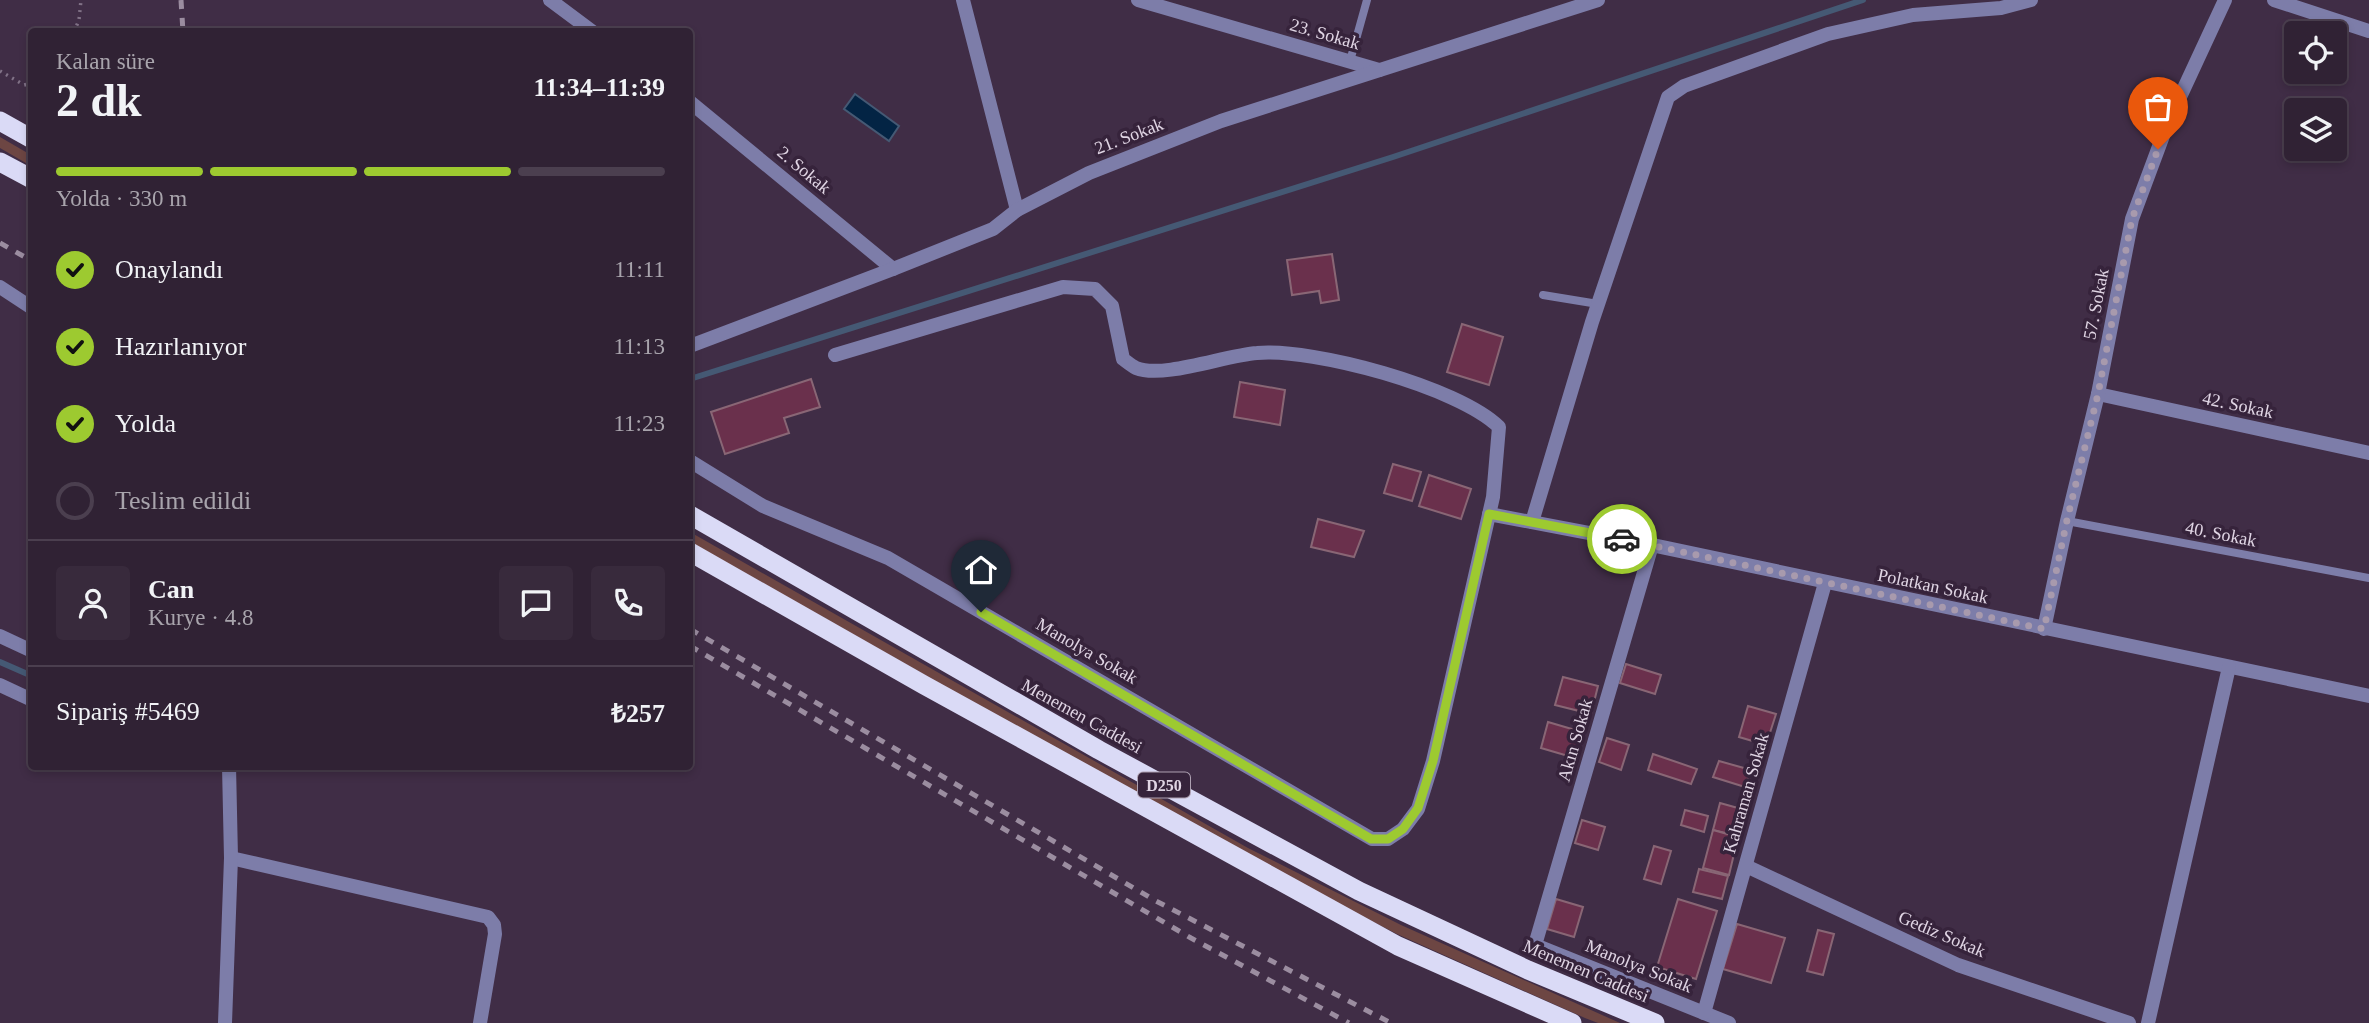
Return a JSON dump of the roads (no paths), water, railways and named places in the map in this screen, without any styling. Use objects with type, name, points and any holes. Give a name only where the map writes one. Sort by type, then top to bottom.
[{"type":"highway","points":[[0,121],[28,137]]},
{"type":"highway","points":[[0,162],[28,177]]},
{"type":"highway","name":"Menemen Caddesi","points":[[693,517],[1099,750],[1359,891],[1528,970],[1655,1023]]},
{"type":"highway","name":"D250","points":[[693,554],[936,692],[1398,946],[1572,1023]]},
{"type":"street","points":[[550,0],[588,28]]},
{"type":"street","points":[[963,0],[1017,210]]},
{"type":"street","name":"23. Sokak","points":[[1138,0],[1380,70]]},
{"type":"street","name":"21. Sokak","points":[[693,345],[992,229],[1017,210],[1089,173],[1221,121],[1598,0]]},
{"type":"street","points":[[1532,522],[1598,304],[1668,97],[1684,86],[1828,34],[1913,15],[2001,9],[2031,0]]},
{"type":"street","name":"57. Sokak","points":[[2044,629],[2098,394],[2132,219],[2167,125],[2225,0]]},
{"type":"street","points":[[2274,0],[2369,30]]},
{"type":"street","name":"2. Sokak","points":[[693,104],[893,269]]},
{"type":"street","points":[[835,355],[1063,287],[1095,289],[1112,306],[1123,359],[1136,368],[1158,371],[1258,352],[1326,357],[1451,396],[1486,414],[1499,427],[1489,514]]},
{"type":"street","points":[[0,288],[28,306]]},
{"type":"street","name":"42. Sokak","points":[[2098,394],[2369,453]]},
{"type":"street","name":"Manolya Sokak","points":[[693,463],[763,506],[888,558],[1371,839],[1388,839],[1403,829],[1418,808],[1433,761],[1489,514]]},
{"type":"street","name":"Polatkan Sokak","points":[[1489,514],[1652,545],[2369,696]]},
{"type":"street","name":"Akın Sokak","points":[[1535,945],[1652,545]]},
{"type":"street","name":"Kahraman Sokak","points":[[1704,1013],[1825,583]]},
{"type":"street","points":[[0,636],[28,649]]},
{"type":"street","points":[[2148,1023],[2230,667]]},
{"type":"street","points":[[0,685],[28,698]]},
{"type":"street","points":[[225,1023],[231,858],[229,770]]},
{"type":"street","points":[[231,858],[488,917],[494,925],[495,934],[480,1023]]},
{"type":"street","name":"Gediz Sokak","points":[[1746,866],[1958,965],[2129,1023]]},
{"type":"street","name":"Manolya Sokak","points":[[1535,945],[1729,1023]]},
{"type":"lane","points":[[1350,61],[1367,0]]},
{"type":"lane","points":[[1543,295],[1598,304]]},
{"type":"lane","name":"40. Sokak","points":[[2067,520],[2369,578]]},
{"type":"water","points":[[855,94],[899,126],[889,141],[844,109]]},
{"type":"waterway","points":[[693,378],[1393,157],[1863,0]]},
{"type":"waterway","points":[[0,662],[28,674]]},
{"type":"railway","points":[[181,0],[183,28]]},
{"type":"railway","points":[[0,243],[28,259]]},
{"type":"railway","points":[[693,631],[1156,901],[1391,1023]]},
{"type":"railway","points":[[693,648],[1191,938],[1349,1023]]}]
